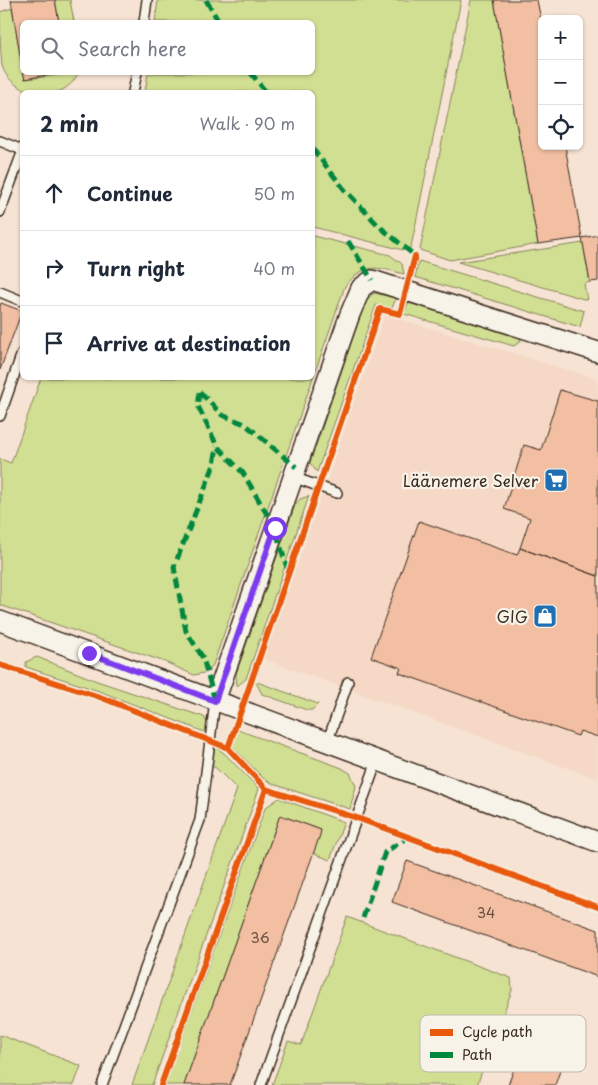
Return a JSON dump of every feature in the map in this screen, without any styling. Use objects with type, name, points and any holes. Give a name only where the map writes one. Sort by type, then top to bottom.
[{"type":"street","points":[[215,701],[292,478],[361,288],[372,280],[598,352]]},
{"type":"street","points":[[0,621],[327,743],[597,840]]},
{"type":"lane","points":[[144,20],[146,0]]},
{"type":"lane","points":[[134,90],[137,75]]},
{"type":"lane","points":[[0,141],[20,150]]},
{"type":"lane","points":[[0,212],[20,157]]},
{"type":"lane","points":[[0,292],[20,300]]},
{"type":"lane","points":[[0,416],[20,359]]},
{"type":"lane","points":[[292,478],[337,493]]},
{"type":"lane","points":[[327,743],[348,682]]},
{"type":"lane","points":[[102,1085],[200,820],[215,701]]},
{"type":"lane","points":[[261,1085],[377,761]]},
{"type":"shaded area","points":[[385,315],[598,379],[598,779],[264,659]]},
{"type":"green space","points":[[55,0],[70,0],[74,20],[59,20]]},
{"type":"green space","points":[[158,0],[461,0],[411,247],[407,251],[315,228],[315,90],[145,90],[148,75],[315,75],[315,20],[155,20]]},
{"type":"green space","points":[[471,0],[494,0],[538,244],[450,260],[420,250]]},
{"type":"green space","points":[[12,8],[20,52],[20,75],[24,75],[25,79],[77,75],[71,83],[62,90],[25,90],[8,77],[2,66],[0,12]]},
{"type":"green space","points":[[315,236],[390,255],[402,264],[404,274],[372,268],[359,273],[345,286],[315,372]]},
{"type":"green space","points":[[583,243],[590,282],[584,284],[587,300],[458,262]]},
{"type":"green space","points":[[419,261],[584,311],[580,327],[415,277]]},
{"type":"green space","points":[[374,293],[396,298],[392,308],[376,305],[317,472],[310,463],[366,300]]},
{"type":"green space","points":[[408,303],[518,333],[521,341],[514,346],[404,314]]},
{"type":"green space","points":[[40,380],[312,380],[213,665],[208,672],[194,675],[165,662],[0,605],[0,459],[11,463]]},
{"type":"green space","points":[[309,496],[246,679],[237,686],[236,674],[295,505],[300,499]]},
{"type":"green space","points":[[37,657],[97,681],[204,717],[208,725],[207,733],[99,691],[26,667],[26,662]]},
{"type":"green space","points":[[256,682],[318,704],[312,710],[307,710],[262,694]]},
{"type":"green space","points":[[238,730],[342,768],[350,773],[356,786],[350,809],[273,784],[263,778],[231,745]]},
{"type":"green space","points":[[215,747],[224,753],[259,789],[152,1085],[132,1085],[237,789],[216,768],[210,765]]},
{"type":"green space","points":[[279,798],[344,822],[330,860],[313,853],[321,830],[280,815],[184,1085],[165,1085],[265,808]]},
{"type":"green space","points":[[347,917],[511,978],[512,990],[503,1015],[420,1015],[420,1072],[482,1072],[477,1085],[272,1085],[288,1041],[301,1045]]},
{"type":"green space","points":[[0,1035],[81,1066],[74,1085],[0,1085]]},
{"type":"building","points":[[11,0],[55,0],[59,20],[20,20],[20,55]]},
{"type":"building","points":[[494,0],[537,0],[540,15],[538,15],[538,150],[566,150],[582,238],[538,244]]},
{"type":"building","points":[[24,75],[47,75],[25,79]]},
{"type":"building","points":[[598,235],[598,281],[590,282],[582,238]]},
{"type":"building","points":[[1,303],[20,310],[20,316],[0,370]]},
{"type":"building","name":"Läänemere Selver","points":[[560,390],[598,401],[598,576],[520,548],[530,518],[504,509],[524,445],[541,450]]},
{"type":"building","points":[[419,521],[517,555],[520,548],[598,576],[598,737],[580,731],[578,736],[399,673],[401,668],[371,657]]},
{"type":"building","points":[[280,815],[321,830],[320,835],[230,1085],[184,1085]]},
{"type":"building","points":[[407,861],[598,930],[598,977],[392,902]]},
{"type":"building","points":[[513,1072],[560,1072],[555,1085],[508,1085]]},
{"type":"marked path","points":[[206,0],[218,20]]},
{"type":"marked path","points":[[252,75],[264,90]]},
{"type":"marked path","points":[[315,152],[344,189],[379,226],[415,256]]},
{"type":"marked path","points":[[348,241],[372,280]]},
{"type":"marked path","points":[[200,392],[198,406],[217,446],[243,473],[275,528],[288,571]]},
{"type":"marked path","points":[[200,392],[222,415],[245,424],[296,467]]},
{"type":"marked path","points":[[215,701],[203,658],[186,631],[174,567],[214,465],[217,446]]},
{"type":"marked path","points":[[363,918],[385,852],[408,837]]},
{"type":"cycle path","points":[[228,748],[380,309],[400,314],[415,256]]},
{"type":"cycle path","points":[[0,665],[100,697],[228,748],[266,789],[161,1085]]},
{"type":"cycle path","points":[[266,789],[357,818],[598,907]]},
{"type":"place","name":"Läänemere Selver","points":[[556,480]]},
{"type":"place","name":"GIG","points":[[545,616]]},
{"type":"route","points":[[89,653],[215,701],[275,528]]}]
